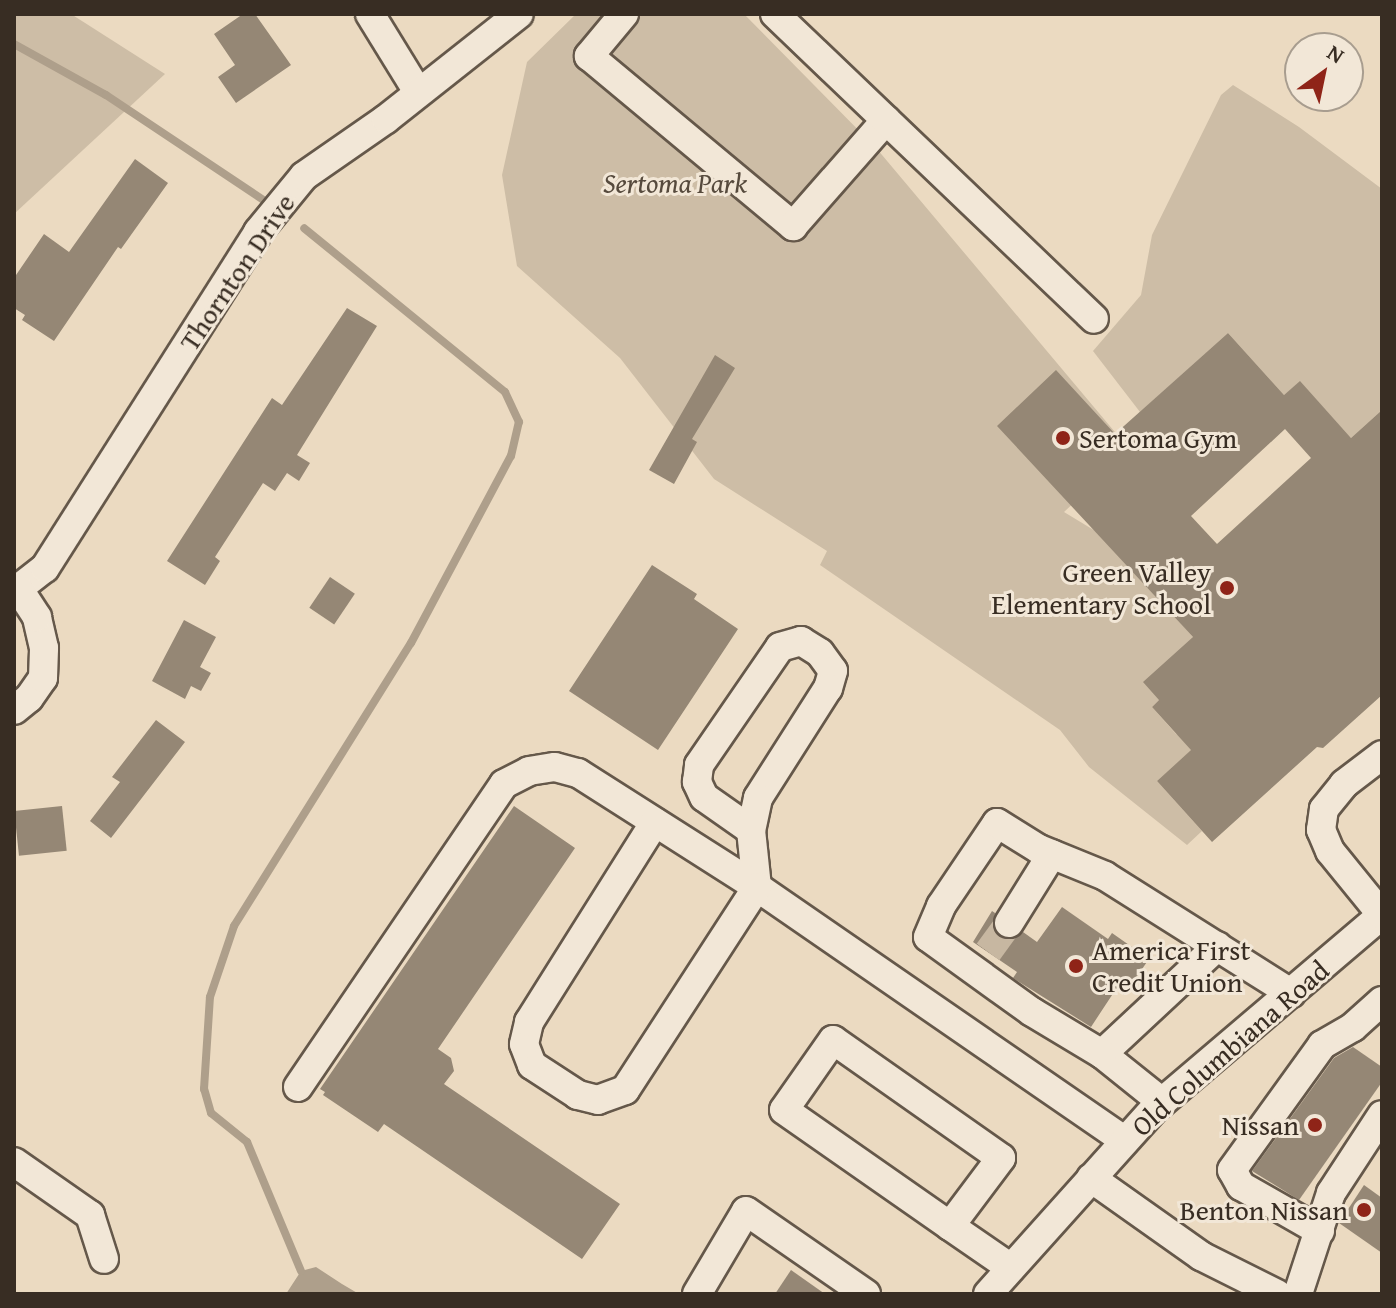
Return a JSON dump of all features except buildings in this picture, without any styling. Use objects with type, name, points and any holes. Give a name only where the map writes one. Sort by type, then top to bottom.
[{"type":"street","points":[[370,14],[418,92]]},
{"type":"street","name":"Thornton Drive","points":[[14,710],[43,678],[44,648],[37,617],[17,592],[45,568],[258,232],[304,176],[519,14]]},
{"type":"street","points":[[624,14],[589,56],[793,226],[886,120]]},
{"type":"street","points":[[775,14],[1094,319]]},
{"type":"street","points":[[655,822],[529,1022],[524,1044],[532,1065],[578,1095],[598,1100],[625,1090],[757,887],[751,830],[758,798],[828,688],[833,671],[820,653],[801,641],[780,647],[699,765],[697,782],[704,797],[751,830]]},
{"type":"street","points":[[1382,755],[1344,784],[1324,809],[1321,830],[1330,851],[1382,915]]},
{"type":"street","points":[[298,1087],[504,784],[529,771],[555,767],[578,773],[757,887],[1125,1141]]},
{"type":"street","points":[[1162,1102],[1102,1054],[1032,1012],[981,962],[928,937],[941,906],[997,823],[1052,854],[1105,876],[1291,993]]},
{"type":"street","points":[[1009,923],[1052,854]]},
{"type":"street","name":"Old Columbiana Road","points":[[988,1294],[1162,1102],[1382,915]]},
{"type":"street","points":[[1102,1054],[1218,946]]},
{"type":"street","points":[[1320,1231],[1241,1186],[1232,1170],[1322,1045],[1353,1027],[1382,1001]]},
{"type":"street","points":[[950,1226],[1001,1158],[833,1040],[784,1110],[950,1226],[1011,1268]]},
{"type":"street","points":[[1298,1294],[1331,1193],[1382,1115]]},
{"type":"street","points":[[14,1162],[90,1215],[104,1259]]},
{"type":"street","points":[[1091,1178],[1201,1256],[1277,1294]]},
{"type":"street","points":[[697,1294],[746,1211],[866,1294]]},
{"type":"green space","points":[[14,14],[71,14],[165,74],[14,214]]},
{"type":"green space","name":"Sertoma Park","points":[[576,14],[744,14],[877,149],[1130,450],[1064,512],[1097,532],[1193,637],[1159,700],[1152,707],[1176,734],[1199,743],[1157,781],[1202,831],[1187,845],[1089,767],[1060,730],[820,565],[827,551],[714,479],[620,358],[517,266],[502,175],[527,62]]},
{"type":"green space","points":[[1233,85],[1299,127],[1382,189],[1382,410],[1351,438],[1300,382],[1284,395],[1228,333],[1140,412],[1093,351],[1141,295],[1152,235],[1221,95]]},
{"type":"shaded area","points":[[316,1267],[359,1294],[286,1294],[301,1271]]},
{"type":"waterway","points":[[14,44],[106,95],[265,201]]},
{"type":"waterway","points":[[301,1271],[247,1142],[211,1113],[204,1089],[210,997],[234,926],[411,643],[511,456],[519,422],[505,392],[304,228]]},
{"type":"tunnel","points":[[988,952],[1009,923]]},
{"type":"place","name":"Sertoma Gym","points":[[1063,438]]},
{"type":"place","name":"Green Valley Elementary School","points":[[1227,588]]},
{"type":"place","name":"America First Credit Union","points":[[1076,966]]},
{"type":"place","name":"Nissan","points":[[1315,1125]]},
{"type":"place","name":"Benton Nissan","points":[[1364,1210]]}]
